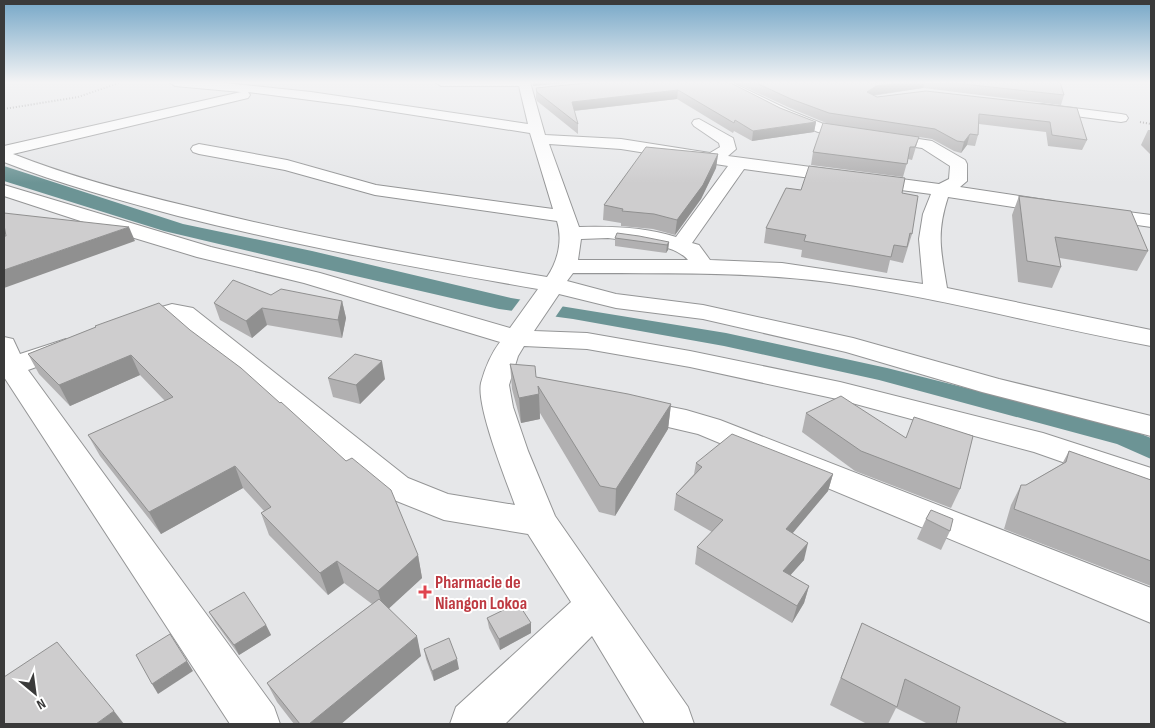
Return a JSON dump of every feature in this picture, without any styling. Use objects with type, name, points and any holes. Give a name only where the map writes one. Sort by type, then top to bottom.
[{"type":"street","points":[[4,151],[152,116]]},
{"type":"street","points":[[456,116],[538,134],[881,181],[1065,209]]},
{"type":"street","points":[[534,116],[538,134],[569,225],[542,301],[504,356],[511,376],[495,385],[498,408],[512,452],[539,522],[595,604],[671,724]]},
{"type":"street","points":[[790,116],[823,129],[926,144],[959,164],[958,181],[941,191],[933,214],[928,239],[936,294]]},
{"type":"street","points":[[1106,116],[1121,118]]},
{"type":"street","points":[[699,123],[727,141],[728,149],[713,158]]},
{"type":"street","points":[[200,149],[287,165],[375,190],[608,232],[660,239],[691,250],[699,258],[700,268]]},
{"type":"street","points":[[4,156],[56,176],[147,202],[261,231],[396,258],[542,301],[586,342],[690,359],[840,391],[1043,444],[1119,468],[1151,481]]},
{"type":"street","points":[[680,246],[739,162]]},
{"type":"street","points":[[4,190],[124,229],[205,252],[312,278],[542,301],[616,301],[703,312],[844,344],[992,386],[1151,426]]},
{"type":"street","points":[[1084,212],[1151,222]]},
{"type":"street","points":[[542,301],[700,268],[781,270],[858,280],[936,294],[1151,338]]},
{"type":"street","points":[[257,724],[8,356],[102,334],[172,311],[184,314],[396,487],[444,507],[539,522]]},
{"type":"street","points":[[606,402],[686,420],[709,428],[1151,606]]},
{"type":"street","points":[[473,724],[595,604]]},
{"type":"water","points":[[4,166],[183,224],[312,251],[511,298],[726,333],[887,368],[1126,428],[1151,438],[1151,459],[1117,444],[879,380],[724,346],[573,319],[499,309],[164,231],[4,181]]},
{"type":"pier","points":[[522,297],[565,303],[554,319],[510,313]]},
{"type":"building","points":[[568,116],[576,116],[578,124]]},
{"type":"building","points":[[722,116],[801,116],[816,122],[753,131],[735,120],[734,123]]},
{"type":"building","points":[[849,116],[979,116],[978,135],[970,134],[964,142],[957,141],[935,129]]},
{"type":"building","points":[[997,116],[1079,116],[1087,140],[1052,135],[1050,122]]},
{"type":"building","points":[[823,123],[919,137],[915,147],[910,147],[907,164],[813,152]]},
{"type":"building","points":[[646,147],[718,154],[703,185],[677,220],[654,214],[622,211],[623,209],[604,205]]},
{"type":"building","points":[[809,166],[905,178],[902,193],[918,196],[912,234],[910,233],[907,247],[894,245],[891,257],[804,241],[806,235],[766,228],[786,188],[801,190]]},
{"type":"building","points":[[1019,196],[1131,211],[1148,251],[1055,237],[1061,267],[1027,261]]},
{"type":"building","points":[[4,213],[129,227],[4,270],[4,236],[6,236]]},
{"type":"building","points":[[617,233],[669,242],[667,245],[615,238]]},
{"type":"building","points":[[233,280],[271,295],[281,289],[342,301],[338,320],[262,308],[246,321],[214,303]]},
{"type":"building","points":[[159,303],[190,330],[241,368],[346,461],[352,458],[391,490],[418,555],[378,591],[337,561],[320,573],[261,513],[271,507],[235,466],[149,512],[88,435],[173,397],[131,355],[59,385],[28,354],[95,326]]},
{"type":"building","points":[[355,354],[382,361],[356,385],[328,378]]},
{"type":"building","points":[[510,364],[535,366],[536,377],[671,404],[616,489],[600,486],[538,386],[539,394],[519,398]]},
{"type":"building","points":[[841,396],[906,438],[914,417],[973,436],[960,489],[861,451],[806,413]]},
{"type":"building","points":[[732,434],[833,474],[786,529],[808,543],[783,571],[809,586],[797,606],[697,547],[723,520],[676,494],[702,467],[696,463]]},
{"type":"building","points":[[1069,451],[1151,480],[1151,561],[1014,509],[1021,485],[1026,485],[1066,462]]},
{"type":"building","points":[[931,510],[953,519],[950,531],[926,519]]},
{"type":"building","points":[[244,592],[266,625],[234,645],[209,612]]},
{"type":"building","points":[[379,599],[417,636],[309,724],[300,724],[267,683]]},
{"type":"building","points":[[518,603],[531,623],[499,639],[487,618]]},
{"type":"building","points":[[862,623],[1068,724],[956,724],[960,707],[905,679],[897,707],[841,678]]},
{"type":"building","points":[[170,634],[187,661],[152,684],[136,655]]},
{"type":"building","points":[[449,638],[457,659],[432,671],[424,649]]},
{"type":"building","points":[[57,642],[114,711],[96,724],[4,724],[4,677]]},
{"type":"place","name":"Pharmacie de Niangon Lokoa","points":[[425,592]]}]
